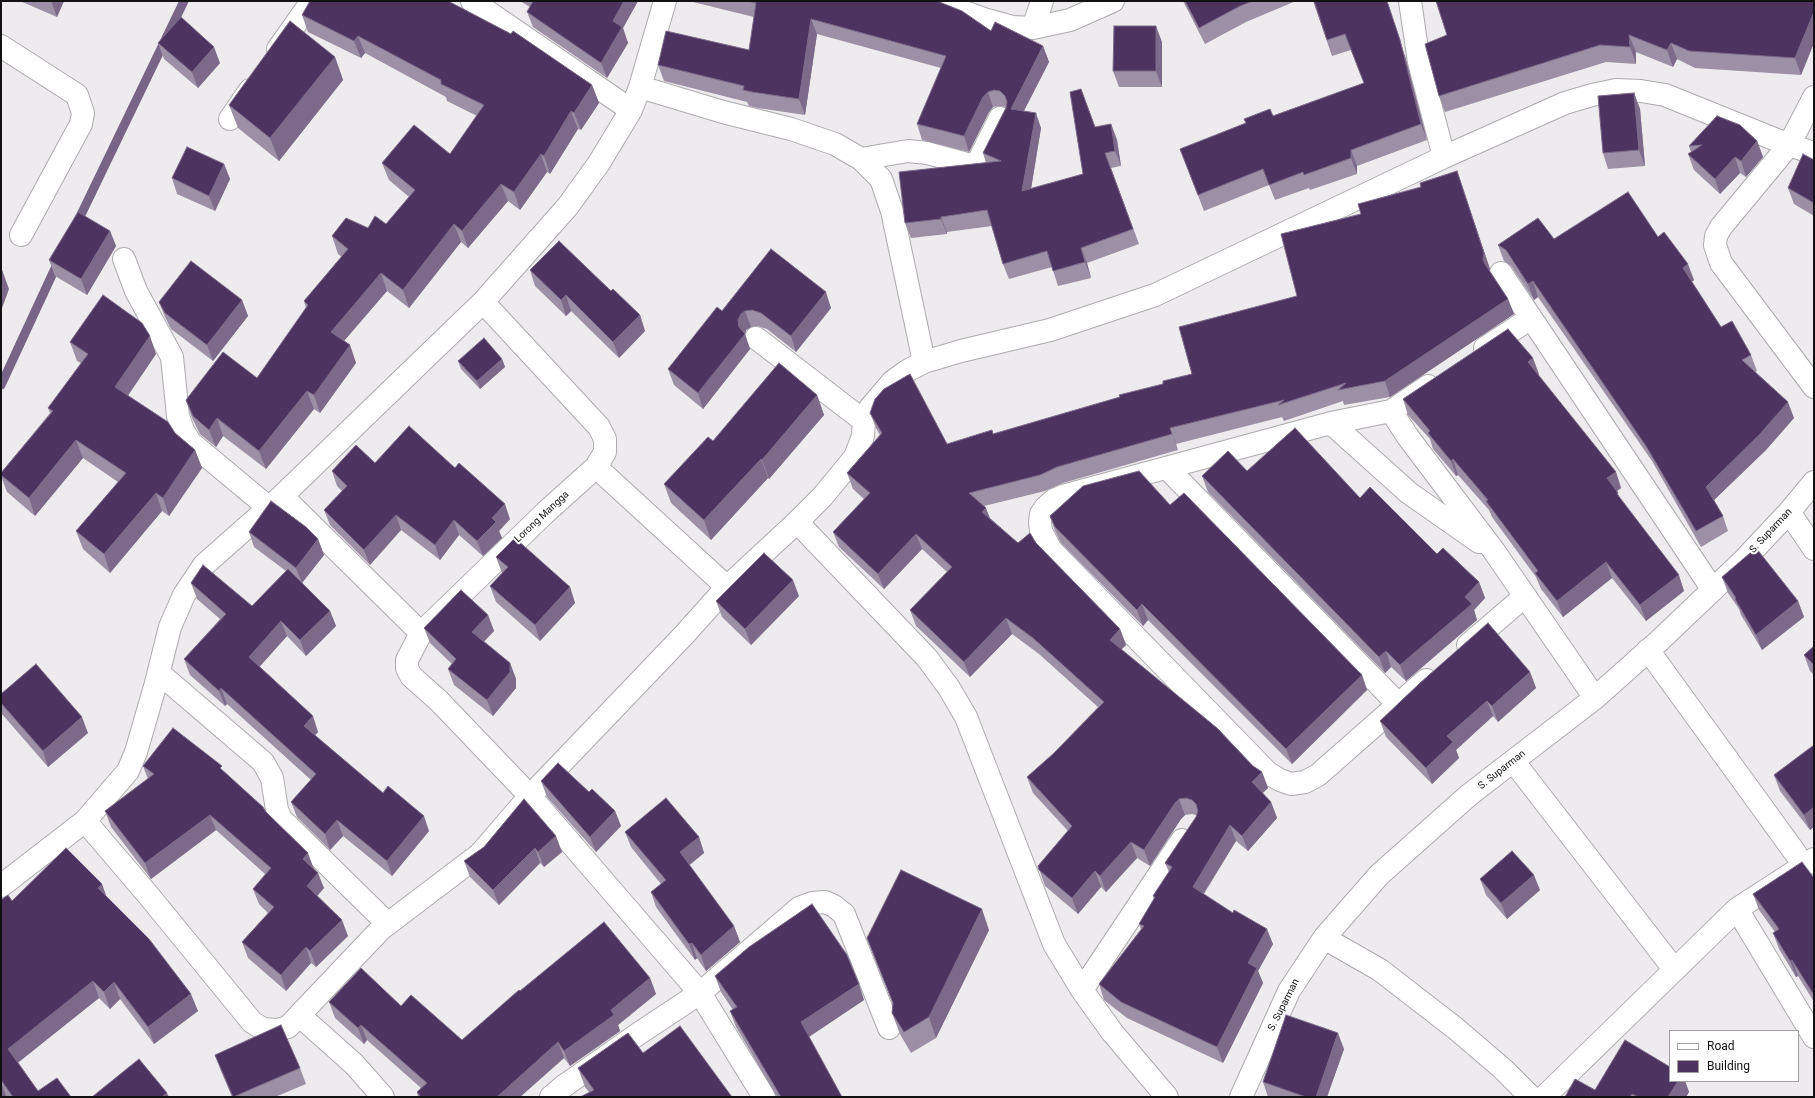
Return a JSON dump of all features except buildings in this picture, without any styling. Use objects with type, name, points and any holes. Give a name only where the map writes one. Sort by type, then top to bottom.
[{"type":"street","points":[[230,118],[312,1]]},
{"type":"street","points":[[472,1],[631,110]]},
{"type":"street","points":[[1,886],[85,821],[128,771],[136,752],[159,673],[170,627],[184,595],[204,565],[224,549],[275,502],[483,302],[568,206],[599,163],[631,110],[640,87],[665,1]]},
{"type":"street","points":[[934,1],[991,21],[1013,27],[1033,28],[1070,20],[1113,1]]},
{"type":"street","points":[[1033,28],[1042,1]]},
{"type":"street","points":[[1410,1],[1419,62],[1444,157]]},
{"type":"street","points":[[1,46],[77,94],[83,112],[81,124],[21,235]]},
{"type":"street","points":[[640,87],[820,139],[835,144],[861,159],[881,179],[892,211],[924,362]]},
{"type":"street","points":[[85,821],[149,896],[252,1022],[263,1029],[278,1030],[288,1027],[381,929],[480,854],[530,796],[684,635],[727,587],[823,496],[855,457],[863,436],[864,421],[870,408],[892,382],[907,371],[924,362],[962,351],[1050,330],[1155,295],[1444,157],[1565,103],[1592,94],[1616,90],[1641,90],[1665,95],[1789,145],[1814,153]]},
{"type":"street","points":[[1814,97],[1789,145],[1721,227],[1716,236],[1715,245],[1721,263],[1814,387]]},
{"type":"street","points":[[861,159],[908,151],[927,153],[971,165],[978,162],[1000,118]]},
{"type":"street","points":[[124,259],[136,291],[172,357],[178,416],[183,430],[190,442],[275,502],[421,633]]},
{"type":"street","points":[[1500,273],[1713,590]]},
{"type":"street","name":"Lorong Mangga","points":[[483,302],[599,427],[605,438],[603,457],[596,467],[547,511],[421,633],[407,660],[407,668],[411,676],[439,701],[530,796],[700,993],[764,1097]]},
{"type":"street","points":[[1471,358],[1531,318]]},
{"type":"street","points":[[756,338],[864,421]]},
{"type":"street","points":[[1444,375],[1391,410],[1331,423],[1066,495],[1054,500],[1041,514],[1041,531],[1051,550],[1268,773],[1291,784],[1305,782],[1318,776],[1398,704],[1525,596]]},
{"type":"street","points":[[1391,410],[1408,437],[1494,551],[1595,698]]},
{"type":"street","points":[[1331,423],[1409,493],[1494,551]]},
{"type":"street","points":[[596,467],[727,587]]},
{"type":"street","points":[[1167,468],[1398,704]]},
{"type":"street","name":"S. Suparman","points":[[1240,1097],[1289,991],[1324,938],[1379,875],[1469,796],[1595,698],[1743,561],[1789,512],[1814,482]]},
{"type":"street","points":[[1789,512],[1814,549]]},
{"type":"street","points":[[797,522],[927,658],[949,688],[966,717],[974,736],[1054,944],[1082,990],[1112,1032],[1167,1097]]},
{"type":"street","points":[[1544,1097],[1737,909],[1805,857],[1648,650]]},
{"type":"street","points":[[159,673],[263,762],[272,778],[277,810],[281,819],[388,924]]},
{"type":"street","points":[[1514,762],[1674,969]]},
{"type":"street","points":[[1082,990],[1191,826]]},
{"type":"street","points":[[562,1093],[700,993],[799,908],[812,903],[825,902],[834,906],[844,914],[889,1028]]},
{"type":"street","points":[[1737,909],[1814,1037]]},
{"type":"street","points":[[1324,938],[1380,970],[1455,1028],[1503,1069],[1531,1097]]},
{"type":"street","points":[[300,1016],[354,1064],[383,1097]]},
{"type":"waterway","points":[[77,223],[184,1]]},
{"type":"waterway","points":[[1,385],[58,262]]}]
